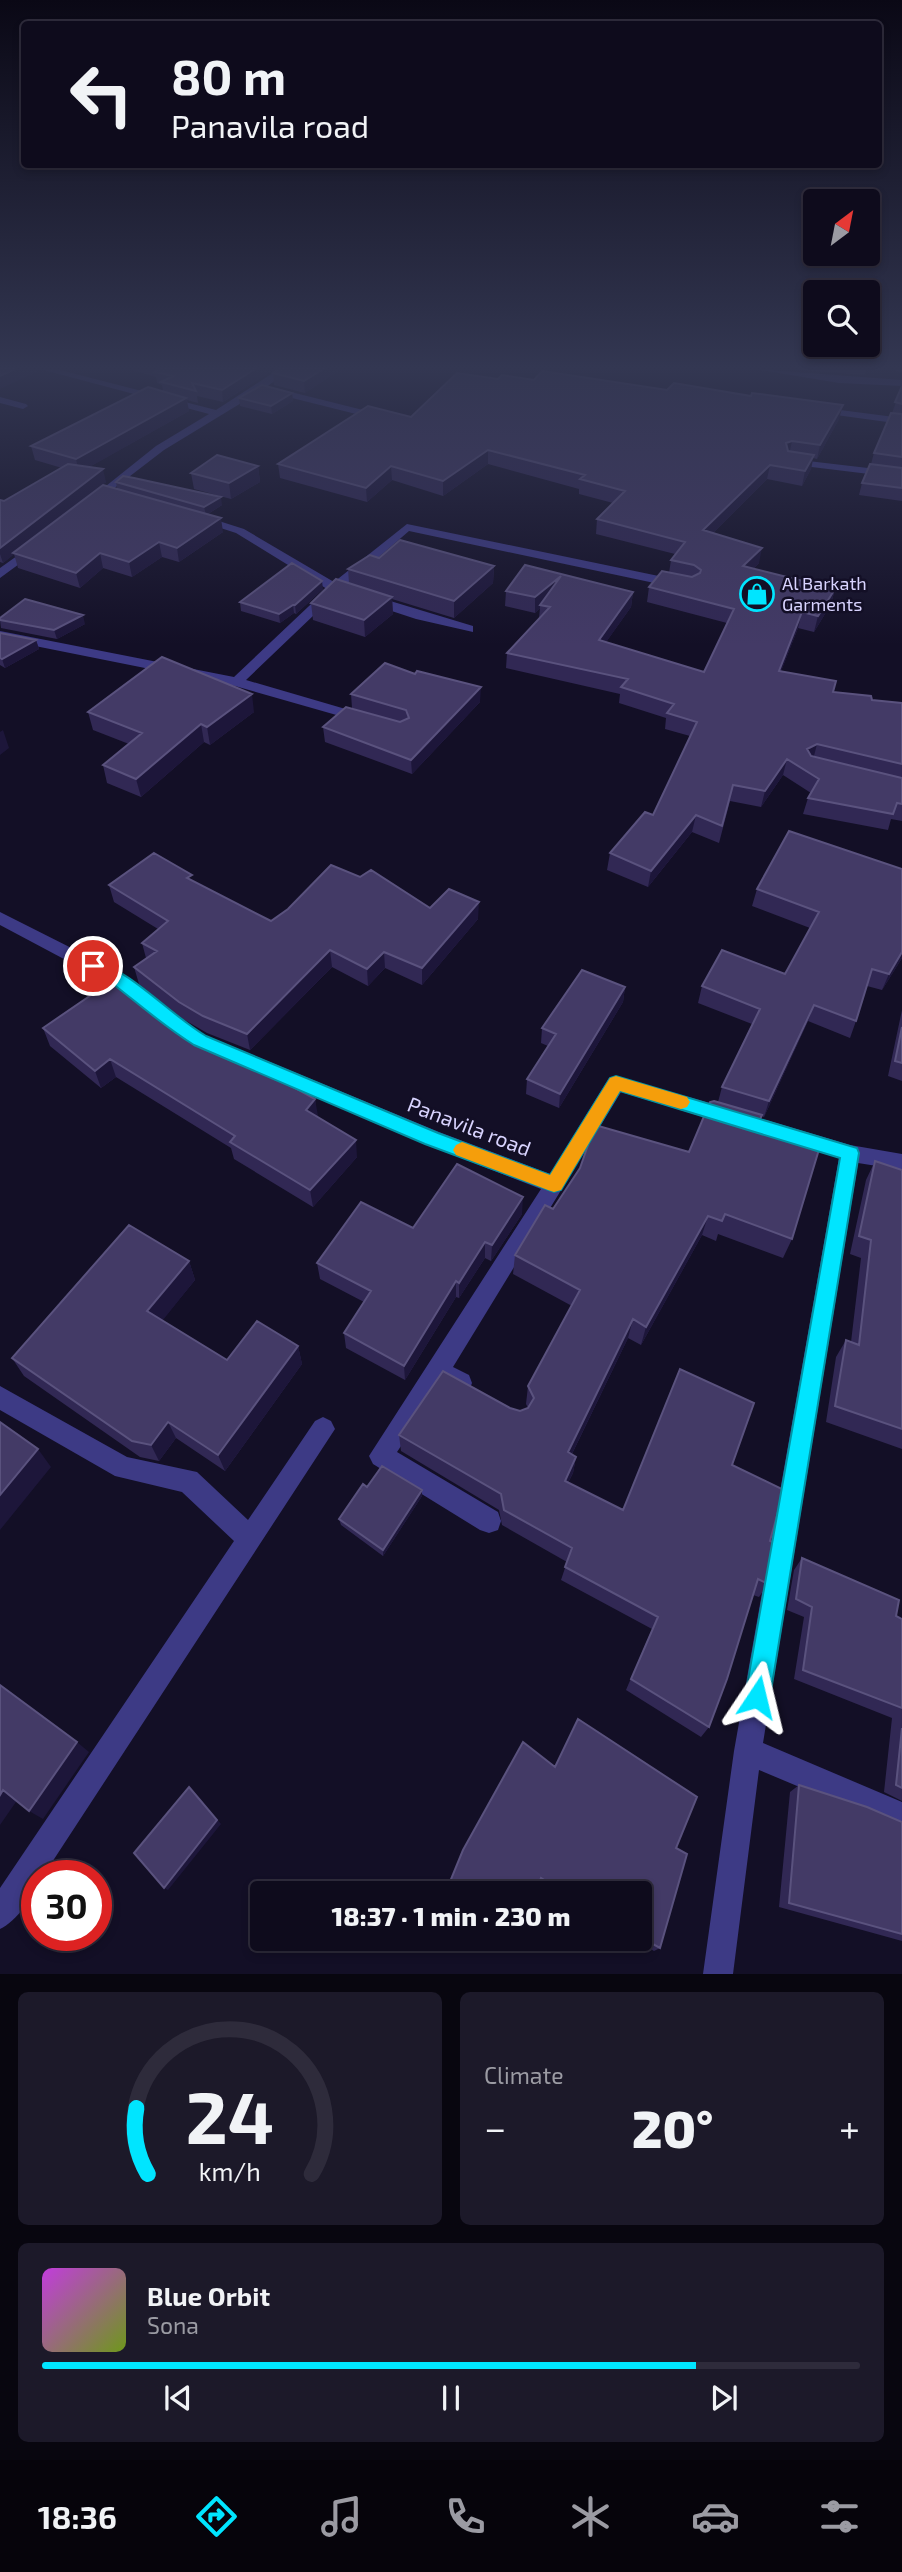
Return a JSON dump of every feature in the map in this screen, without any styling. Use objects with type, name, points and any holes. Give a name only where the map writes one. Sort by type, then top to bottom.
[{"type":"street","points":[[84,509],[144,461]]},
{"type":"street","points":[[790,461],[902,475]]},
{"type":"street","points":[[124,477],[137,480]]},
{"type":"street","points":[[105,492],[118,496]]},
{"type":"street","points":[[183,514],[240,531],[335,588],[469,629]]},
{"type":"street","points":[[237,682],[335,588],[407,527],[690,586]]},
{"type":"street","points":[[0,574],[40,544]]},
{"type":"street","points":[[0,635],[237,682],[376,722]]},
{"type":"street","points":[[0,918],[115,978],[159,1013]]},
{"type":"street","name":"Panavila road","points":[[200,1040],[432,1139],[554,1185]]},
{"type":"street","points":[[489,1521],[381,1456],[438,1371],[616,1083],[850,1153],[902,1162]]},
{"type":"street","points":[[718,1973],[748,1751],[850,1153]]},
{"type":"street","points":[[438,1371],[483,1395]]},
{"type":"street","points":[[0,1397],[123,1468],[188,1481],[250,1539]]},
{"type":"street","points":[[0,1914],[323,1429]]},
{"type":"street","points":[[748,1751],[902,1816]]},
{"type":"building","points":[[208,461],[240,461],[258,466],[229,483],[191,473]]},
{"type":"building","points":[[282,461],[472,461],[443,481],[391,466],[366,488],[278,464]]},
{"type":"building","points":[[531,461],[811,461],[805,471],[770,465],[703,530],[762,548],[743,566],[835,589],[818,616],[802,612],[779,671],[836,681],[833,692],[902,703],[902,764],[817,744],[807,749],[811,756],[902,778],[902,804],[897,803],[893,814],[808,798],[819,779],[787,759],[765,791],[733,785],[722,826],[696,815],[651,871],[610,853],[645,812],[653,815],[697,722],[667,713],[674,704],[621,687],[628,679],[507,653],[550,607],[540,605],[561,576],[535,597],[506,591],[525,565],[633,592],[599,640],[704,672],[734,609],[649,587],[662,571],[692,577],[701,570],[694,565],[671,560],[685,542],[597,519],[625,491],[580,479],[585,475]]},
{"type":"building","points":[[68,464],[103,469],[0,548],[0,500],[4,501]]},
{"type":"building","points":[[870,464],[902,468],[902,488],[862,483]]},
{"type":"building","points":[[123,476],[221,497],[204,507],[116,482]]},
{"type":"building","points":[[103,485],[221,518],[177,548],[159,542],[129,562],[100,553],[76,573],[13,553]]},
{"type":"building","points":[[400,540],[494,566],[454,601],[348,569],[370,555],[379,558]]},
{"type":"building","points":[[292,563],[322,581],[295,605],[279,614],[240,602]]},
{"type":"building","points":[[336,579],[392,597],[364,620],[311,603]]},
{"type":"building","points":[[25,599],[83,615],[54,630],[0,620]]},
{"type":"building","points":[[0,633],[36,640],[2,659]]},
{"type":"building","points":[[162,657],[252,694],[207,727],[201,724],[136,779],[103,765],[142,733],[88,712]]},
{"type":"building","points":[[385,663],[415,674],[417,671],[481,687],[411,760],[323,727],[346,707],[400,722],[409,718],[406,710],[351,694]]},
{"type":"building","points":[[789,831],[902,869],[902,952],[889,974],[872,969],[856,1021],[814,1005],[769,1101],[722,1087],[760,1009],[702,986],[722,950],[785,974],[819,912],[757,889]]},
{"type":"building","points":[[154,853],[192,875],[187,878],[271,921],[288,909],[331,865],[360,877],[371,870],[430,908],[449,889],[479,902],[422,968],[384,952],[367,969],[330,950],[247,1034],[203,1016],[179,1002],[134,967],[157,951],[142,943],[168,921],[109,885]]},
{"type":"building","points":[[582,970],[625,987],[560,1094],[527,1079],[556,1034],[542,1028]]},
{"type":"building","points":[[116,978],[164,1016],[188,1030],[231,1048],[228,1051],[315,1099],[306,1110],[356,1140],[310,1190],[230,1142],[235,1136],[110,1059],[95,1071],[43,1028]]},
{"type":"building","points":[[902,1027],[902,1063],[895,1061]]},
{"type":"building","points":[[710,1102],[762,1115],[758,1124],[820,1146],[792,1239],[725,1214],[722,1221],[708,1216],[646,1327],[633,1319],[568,1452],[576,1457],[565,1481],[623,1510],[680,1369],[754,1403],[732,1465],[784,1490],[770,1541],[775,1543],[768,1584],[758,1579],[709,1727],[631,1679],[658,1617],[565,1567],[572,1548],[504,1510],[501,1494],[399,1435],[443,1371],[510,1408],[520,1411],[528,1408],[534,1398],[528,1386],[580,1290],[515,1255],[545,1205],[553,1209],[580,1168],[595,1125],[689,1152]]},
{"type":"building","points":[[875,1161],[902,1170],[902,1429],[835,1406],[846,1340],[859,1345],[871,1240],[859,1236]]},
{"type":"building","points":[[457,1164],[523,1197],[492,1245],[485,1242],[459,1283],[456,1281],[404,1366],[344,1333],[371,1291],[317,1263],[361,1202],[413,1228]]},
{"type":"building","points":[[129,1225],[189,1261],[147,1311],[227,1360],[257,1321],[298,1346],[218,1455],[168,1422],[151,1445],[132,1441],[12,1358]]},
{"type":"building","points":[[0,1422],[38,1449],[0,1495]]},
{"type":"building","points":[[382,1466],[422,1490],[383,1550],[339,1519],[363,1484],[367,1487]]},
{"type":"building","points":[[802,1558],[899,1600],[896,1616],[902,1619],[902,1708],[803,1670],[812,1607],[796,1599]]},
{"type":"building","points":[[0,1685],[77,1742],[29,1811],[3,1790],[0,1795]]},
{"type":"building","points":[[578,1719],[697,1797],[676,1848],[687,1854],[660,1948],[652,1944],[652,1881],[546,1881],[541,1878],[540,1881],[450,1881],[463,1850],[523,1742],[555,1767]]},
{"type":"building","points":[[902,1728],[902,1788],[896,1785]]},
{"type":"building","points":[[799,1785],[867,1807],[902,1822],[902,1934],[789,1903]]},
{"type":"building","points":[[189,1787],[217,1820],[164,1888],[134,1853]]},
{"type":"slow traffic","points":[[462,1150],[554,1185],[616,1083],[681,1102]]},
{"type":"place","name":"Al Barkath Garments","points":[[757,594]]},
{"type":"route","points":[[93,966],[115,978],[176,1026],[200,1040],[432,1139],[554,1185],[616,1083],[850,1153],[757,1697]]}]
